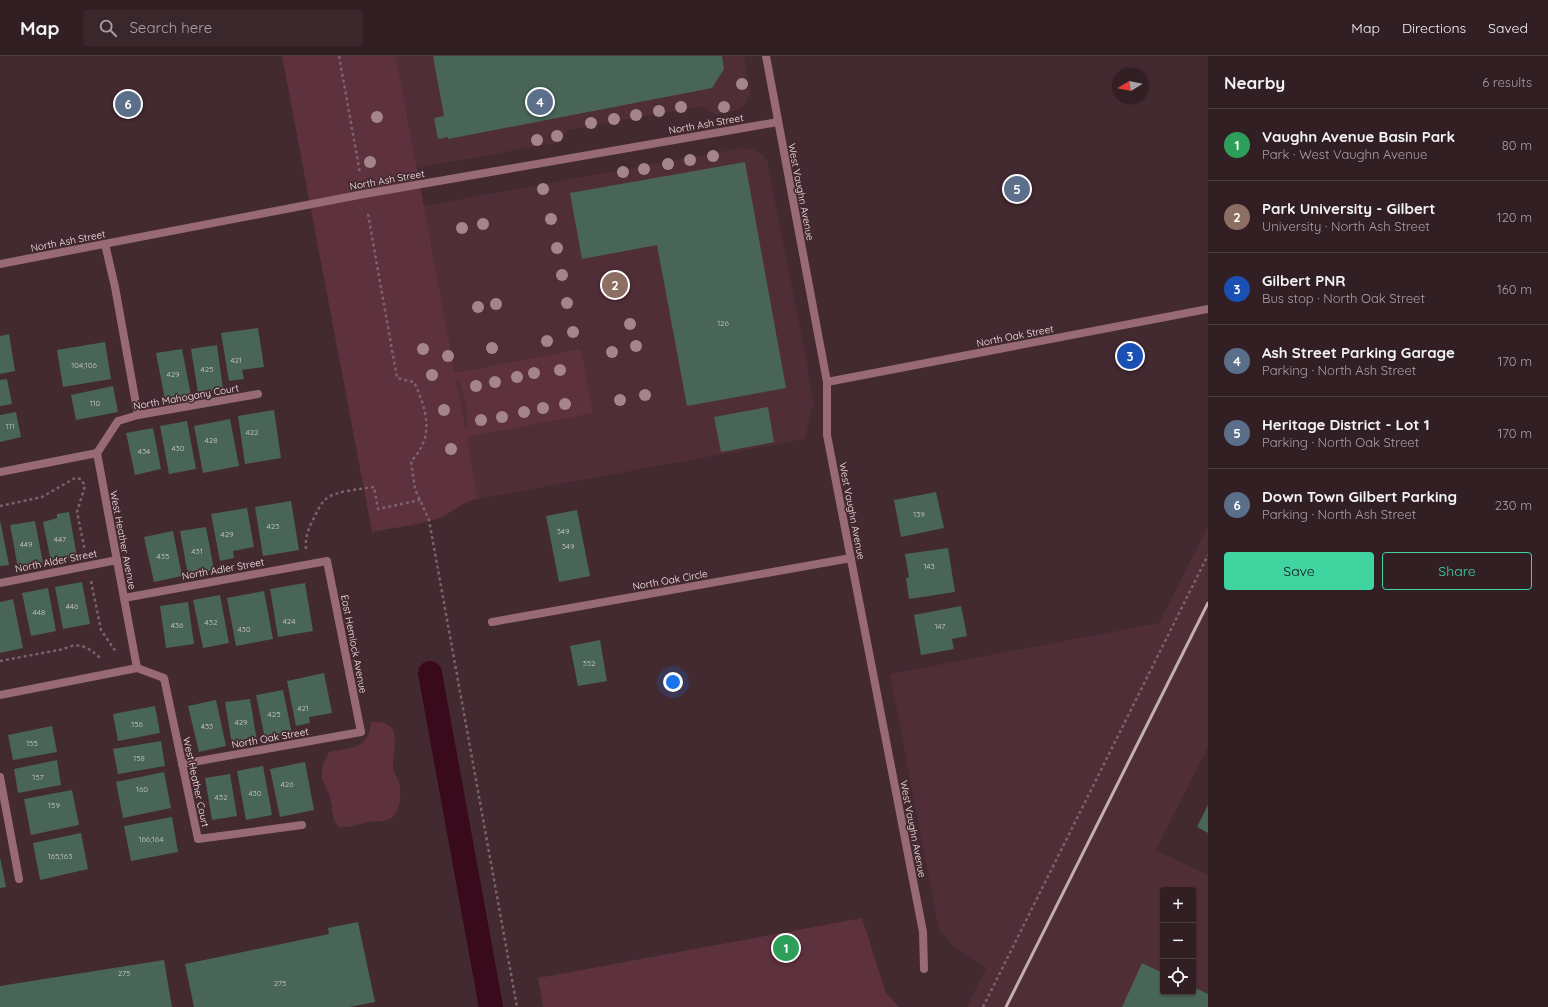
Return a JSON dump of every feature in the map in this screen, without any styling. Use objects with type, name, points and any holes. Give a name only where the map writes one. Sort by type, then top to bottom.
[{"type":"street","name":"West Vaughn Avenue","points":[[766,56],[827,382],[827,435],[923,932],[924,969]]},
{"type":"street","name":"North Ash Street","points":[[0,264],[364,194],[778,122]]},
{"type":"street","points":[[105,244],[115,287],[138,415]]},
{"type":"street","name":"North Oak Street","points":[[827,382],[1208,309]]},
{"type":"street","name":"North Mahogany Court","points":[[96,453],[118,421],[138,415],[258,394]]},
{"type":"street","points":[[0,472],[96,453]]},
{"type":"street","name":"West Heather Avenue","points":[[96,453],[137,668]]},
{"type":"street","name":"North Oak Circle","points":[[492,622],[851,558]]},
{"type":"street","name":"North Alder Street","points":[[0,583],[116,560]]},
{"type":"street","name":"North Adler Street","points":[[124,598],[327,560]]},
{"type":"street","name":"East Hemlock Avenue","points":[[327,560],[361,732]]},
{"type":"street","points":[[0,695],[137,668]]},
{"type":"street","name":"West Heather Court","points":[[137,668],[164,678],[198,839],[302,825]]},
{"type":"street","name":"North Oak Street","points":[[182,764],[361,732]]},
{"type":"street","points":[[0,776],[19,879]]},
{"type":"path","points":[[339,56],[360,174]]},
{"type":"path","points":[[368,214],[397,378],[414,382],[423,401],[426,417],[426,435],[418,454],[410,461],[416,489],[429,520],[517,1007]]},
{"type":"path","points":[[308,564],[305,541],[320,506],[327,497],[335,494],[374,487],[378,509],[420,500]]},
{"type":"path","points":[[983,1007],[1208,555]]},
{"type":"shaded area","points":[[282,56],[396,56],[455,373],[581,349],[593,413],[467,437],[478,499],[466,503],[433,520],[372,532]],"holes":[[[456,379],[459,383],[466,404],[466,431]]]},
{"type":"shaded area","points":[[396,56],[744,56],[750,94],[745,104],[737,110],[715,115],[703,106],[568,130],[561,142],[417,168]]},
{"type":"shaded area","points":[[742,148],[752,149],[763,155],[767,160],[807,364],[813,405],[805,439],[478,499],[424,206]]},
{"type":"shaded area","points":[[1208,526],[1208,747],[1156,850],[1208,875],[1208,1007],[967,1007],[986,968],[954,947],[940,931],[938,925],[890,674],[1159,623]]},
{"type":"shaded area","points":[[371,722],[383,723],[390,726],[394,731],[395,738],[393,764],[394,772],[399,782],[400,792],[398,809],[392,818],[385,821],[339,827],[334,820],[330,797],[322,778],[322,767],[329,752],[358,746],[363,742],[367,738],[370,731]]},
{"type":"shaded area","points":[[862,918],[886,993],[899,1007],[543,1007],[538,978]]},
{"type":"building","points":[[433,56],[722,56],[724,69],[712,88],[448,139],[448,137],[438,139],[434,118],[444,116]]},
{"type":"building","points":[[745,162],[786,388],[687,406],[657,245],[582,259],[570,193]]},
{"type":"building","points":[[258,328],[264,367],[242,370],[244,379],[229,381],[221,333]]},
{"type":"building","points":[[9,334],[15,371],[0,374],[0,336]]},
{"type":"building","points":[[105,342],[111,379],[63,387],[57,350]]},
{"type":"building","points":[[217,345],[223,389],[198,393],[191,349]]},
{"type":"building","points":[[182,349],[191,395],[165,400],[156,353]]},
{"type":"building","points":[[7,379],[12,404],[0,406],[0,380]]},
{"type":"building","points":[[113,386],[118,412],[76,420],[71,395]]},
{"type":"building","points":[[768,407],[774,442],[721,452],[714,417]]},
{"type":"building","points":[[274,410],[281,458],[245,464],[238,416]]},
{"type":"building","points":[[16,412],[21,437],[0,442],[0,415]]},
{"type":"building","points":[[230,419],[239,466],[203,473],[194,426]]},
{"type":"building","points":[[187,421],[196,469],[169,474],[160,426]]},
{"type":"building","points":[[153,428],[161,469],[135,475],[126,433]]},
{"type":"building","points":[[936,492],[944,528],[901,537],[894,500]]},
{"type":"building","points":[[291,501],[299,550],[263,556],[255,507]]},
{"type":"building","points":[[247,508],[254,547],[233,551],[234,558],[220,561],[211,514]]},
{"type":"building","points":[[577,510],[590,576],[559,582],[546,516]]},
{"type":"building","points":[[69,512],[77,557],[51,562],[43,522],[57,518],[57,514]]},
{"type":"building","points":[[0,520],[9,565],[0,566]]},
{"type":"building","points":[[35,521],[43,563],[18,568],[10,525]]},
{"type":"building","points":[[206,527],[214,570],[188,575],[180,531]]},
{"type":"building","points":[[173,531],[182,576],[154,582],[144,537]]},
{"type":"building","points":[[948,548],[955,592],[909,599],[906,578],[909,577],[905,554]]},
{"type":"building","points":[[82,582],[90,624],[63,629],[55,587]]},
{"type":"building","points":[[305,583],[313,631],[278,637],[270,589]]},
{"type":"building","points":[[48,588],[56,631],[31,636],[22,593]]},
{"type":"building","points":[[264,591],[273,639],[236,646],[227,598]]},
{"type":"building","points":[[220,595],[229,643],[203,648],[193,600]]},
{"type":"building","points":[[13,599],[23,648],[0,653],[0,602]]},
{"type":"building","points":[[188,602],[194,644],[166,648],[160,606]]},
{"type":"building","points":[[961,606],[967,636],[952,639],[954,649],[921,655],[914,615]]},
{"type":"building","points":[[600,640],[607,681],[578,686],[570,646]]},
{"type":"building","points":[[324,673],[332,713],[309,717],[310,723],[296,726],[287,681]]},
{"type":"building","points":[[283,690],[292,734],[265,739],[256,695]]},
{"type":"building","points":[[250,699],[257,741],[232,745],[225,702]]},
{"type":"building","points":[[216,700],[226,746],[199,752],[188,706]]},
{"type":"building","points":[[155,706],[160,733],[118,741],[113,714]]},
{"type":"building","points":[[52,726],[57,752],[13,760],[8,735]]},
{"type":"building","points":[[161,741],[165,766],[118,774],[113,749]]},
{"type":"building","points":[[57,760],[61,785],[18,793],[14,769]]},
{"type":"building","points":[[305,762],[314,810],[280,817],[270,769]]},
{"type":"building","points":[[263,766],[272,815],[246,820],[237,771]]},
{"type":"building","points":[[164,772],[171,808],[123,818],[116,782]]},
{"type":"building","points":[[230,774],[237,816],[212,820],[205,778]]},
{"type":"building","points":[[72,790],[79,825],[31,835],[24,799]]},
{"type":"building","points":[[1208,805],[1208,833],[1197,827]]},
{"type":"building","points":[[172,817],[178,852],[131,861],[124,826]]},
{"type":"building","points":[[81,833],[88,869],[40,880],[33,843]]},
{"type":"building","points":[[0,857],[6,887],[0,888]]},
{"type":"building","points":[[358,922],[375,1002],[350,1007],[194,1007],[185,964],[329,934],[328,928]]},
{"type":"building","points":[[164,960],[172,1007],[0,1007],[0,986]]},
{"type":"building","points":[[1142,963],[1160,972],[1160,995],[1196,995],[1196,988],[1208,994],[1208,1007],[1122,1007]]},
{"type":"waterway","points":[[430,673],[491,1007]]},
{"type":"railway","points":[[1006,1007],[1208,603]]},
{"type":"place","name":"Ash Street Parking Garage","points":[[540,102]]},
{"type":"place","name":"Down Town Gilbert Parking","points":[[128,104]]},
{"type":"place","name":"Heritage District - Lot 1","points":[[1017,189]]},
{"type":"place","name":"Park University - Gilbert","points":[[615,285]]},
{"type":"place","name":"Gilbert PNR","points":[[1130,356]]},
{"type":"place","name":"Vaughn Avenue Basin Park","points":[[786,948]]}]
